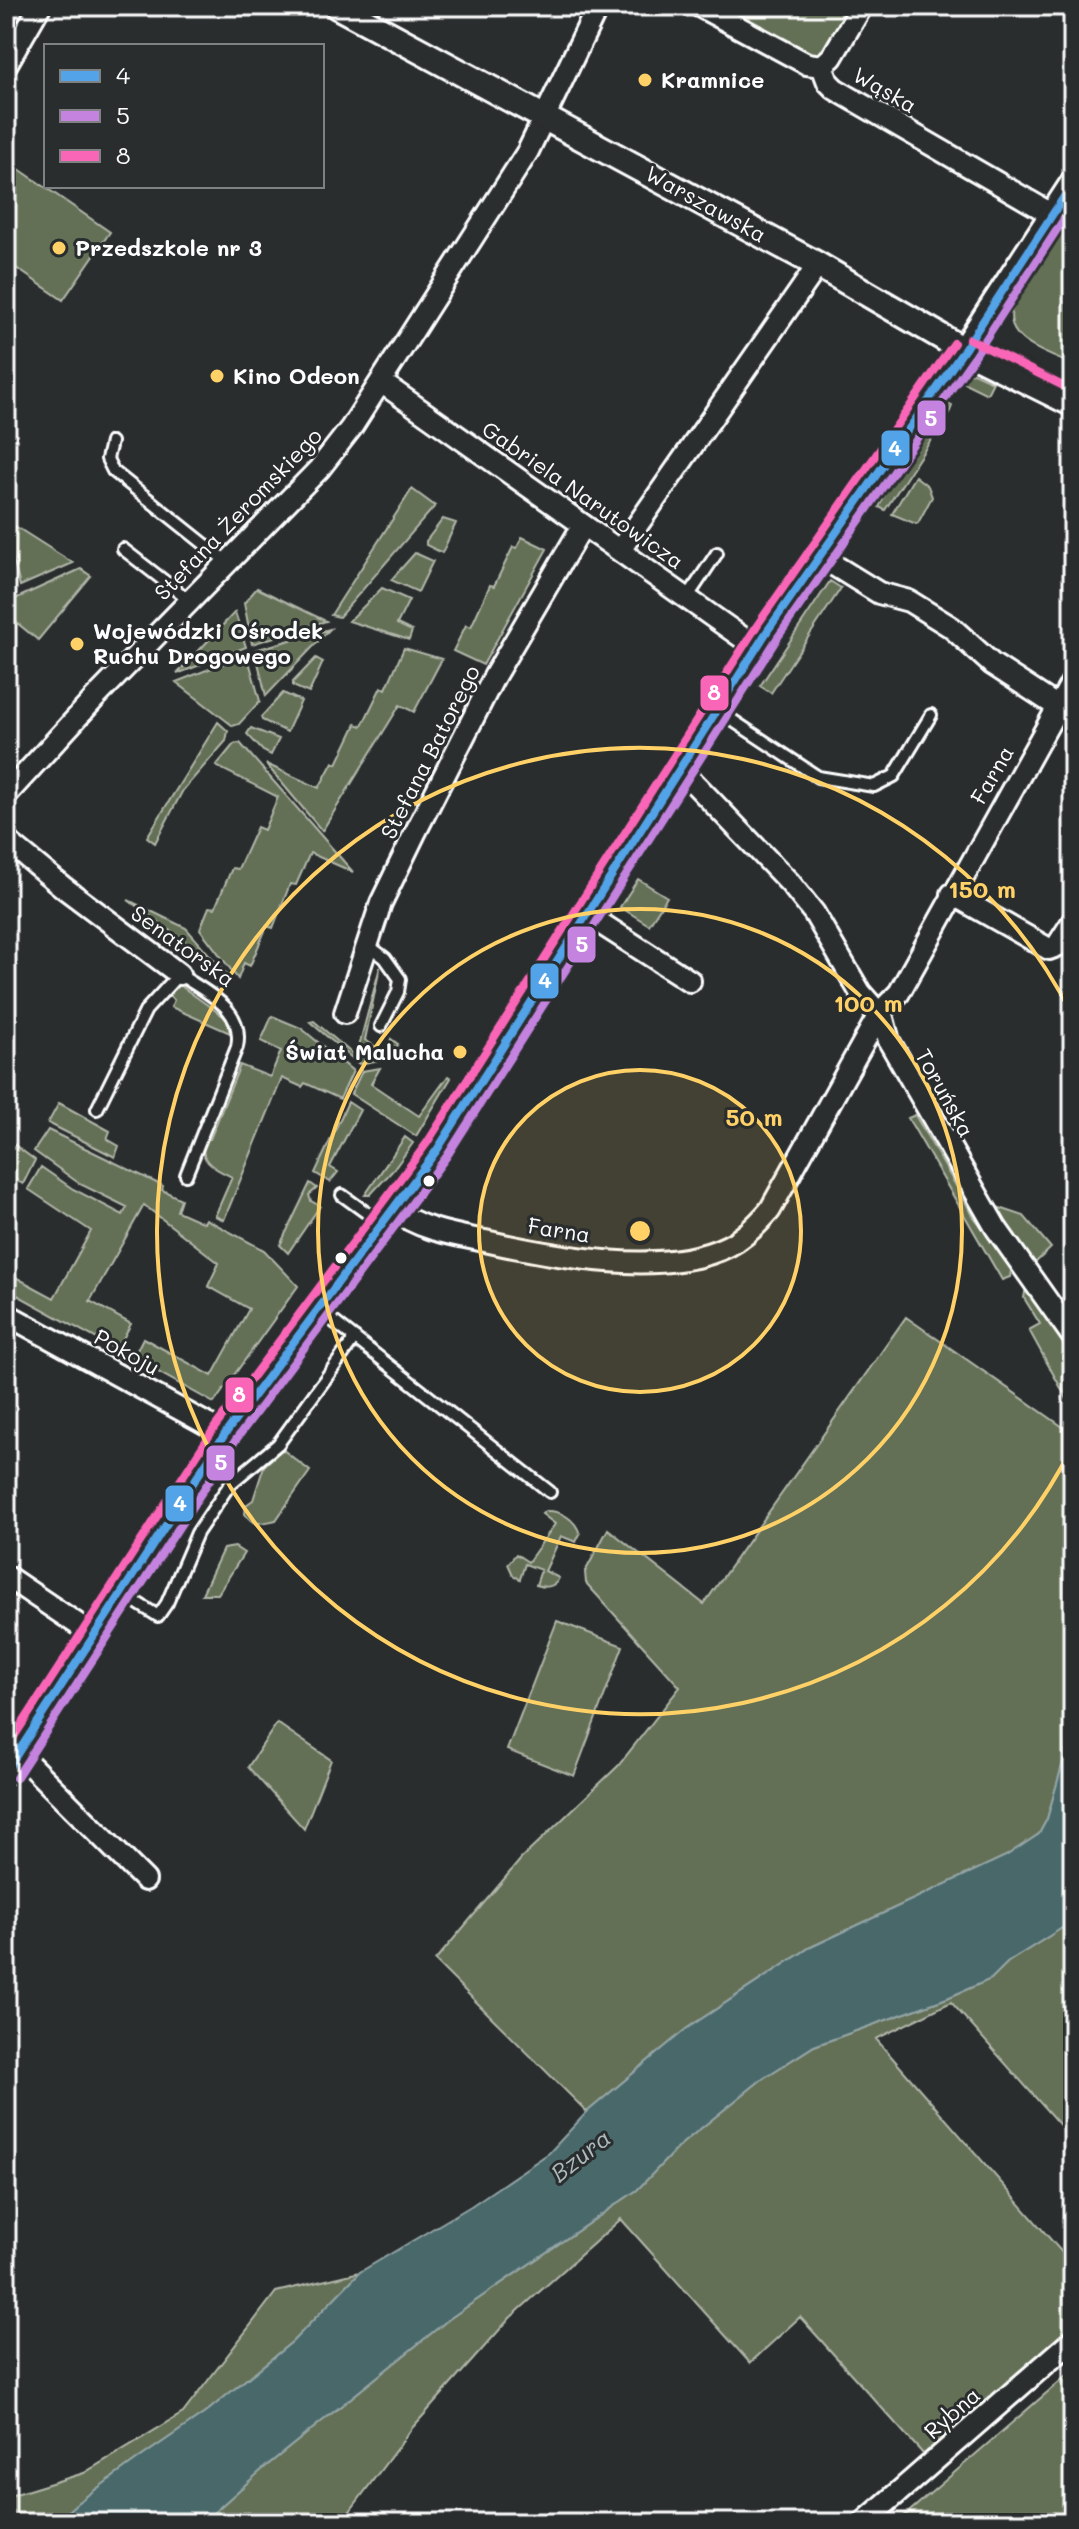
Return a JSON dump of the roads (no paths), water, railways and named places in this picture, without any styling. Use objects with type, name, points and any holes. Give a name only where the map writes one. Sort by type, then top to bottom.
[{"type":"street","points":[[6,65],[40,6]]},
{"type":"street","name":"Warszawska","points":[[337,6],[818,265],[964,350],[1073,404]]},
{"type":"street","name":"Stefana Żeromskiego","points":[[6,795],[319,469],[351,428],[528,151],[598,6]]},
{"type":"street","name":"Wąska","points":[[699,6],[807,64],[822,66],[828,82],[835,89],[1053,215]]},
{"type":"street","points":[[822,66],[832,57],[862,6]]},
{"type":"street","points":[[145,1880],[12,1762],[225,1434],[437,1150],[757,648],[964,350],[1073,183]]},
{"type":"street","points":[[620,550],[818,265]]},
{"type":"street","name":"Gabriela Narutowicza","points":[[381,382],[757,648]]},
{"type":"street","name":"Stefana Batorego","points":[[345,1013],[381,903],[495,675],[583,525]]},
{"type":"street","points":[[819,556],[879,593],[909,601],[951,627],[992,664],[1058,707]]},
{"type":"street","name":"Farna","points":[[387,1216],[464,1237],[573,1258],[657,1261],[727,1247],[759,1223],[770,1210],[881,1011],[899,993],[1073,680]]},
{"type":"street","name":"Toruńska","points":[[679,772],[695,784],[790,883],[814,913],[860,992],[875,1009],[881,1011],[889,1041],[996,1228],[1073,1337]]},
{"type":"street","name":"Senatorska","points":[[6,840],[179,974]]},
{"type":"street","points":[[952,894],[1049,949],[1057,946],[1073,921]]},
{"type":"street","points":[[586,914],[690,981]]},
{"type":"street","name":"Pokoju","points":[[6,1314],[225,1434]]},
{"type":"street","points":[[6,1576],[95,1636]]},
{"type":"street","name":"Rybna","points":[[863,2523],[1073,2340]]},
{"type":"lane","points":[[111,442],[108,466],[227,562]]},
{"type":"lane","points":[[123,549],[190,601]]},
{"type":"lane","points":[[687,598],[717,553]]},
{"type":"lane","points":[[717,710],[818,777],[874,786],[894,776],[931,715]]},
{"type":"lane","points":[[368,945],[385,958],[400,979],[398,992],[381,1026]]},
{"type":"lane","points":[[97,1109],[146,1010],[179,974]]},
{"type":"lane","name":"Senatorska","points":[[179,974],[233,1012],[239,1036],[186,1175]]},
{"type":"lane","points":[[342,1195],[387,1216]]},
{"type":"lane","points":[[317,1309],[550,1492]]},
{"type":"lane","points":[[122,1594],[158,1616],[167,1603],[197,1533],[230,1484],[278,1444],[355,1338]]},
{"type":"water","name":"Bzura","points":[[1073,1711],[1073,1921],[1008,1962],[991,1979],[814,2046],[762,2079],[679,2146],[637,2190],[449,2319],[265,2467],[202,2523],[55,2523],[77,2503],[205,2413],[292,2342],[360,2272],[471,2206],[549,2153],[587,2112],[686,2029],[809,1948],[1006,1856],[1039,1834],[1047,1819],[1064,1759]]},
{"type":"place","name":"Kramnice","points":[[645,80]]},
{"type":"place","name":"Przedszkole nr 3","points":[[59,248]]},
{"type":"place","name":"Kino Odeon","points":[[217,376]]},
{"type":"place","name":"Wojewódzki Ośrodek Ruchu Drogowego","points":[[77,644]]},
{"type":"place","name":"Świat Malucha","points":[[460,1052]]}]
